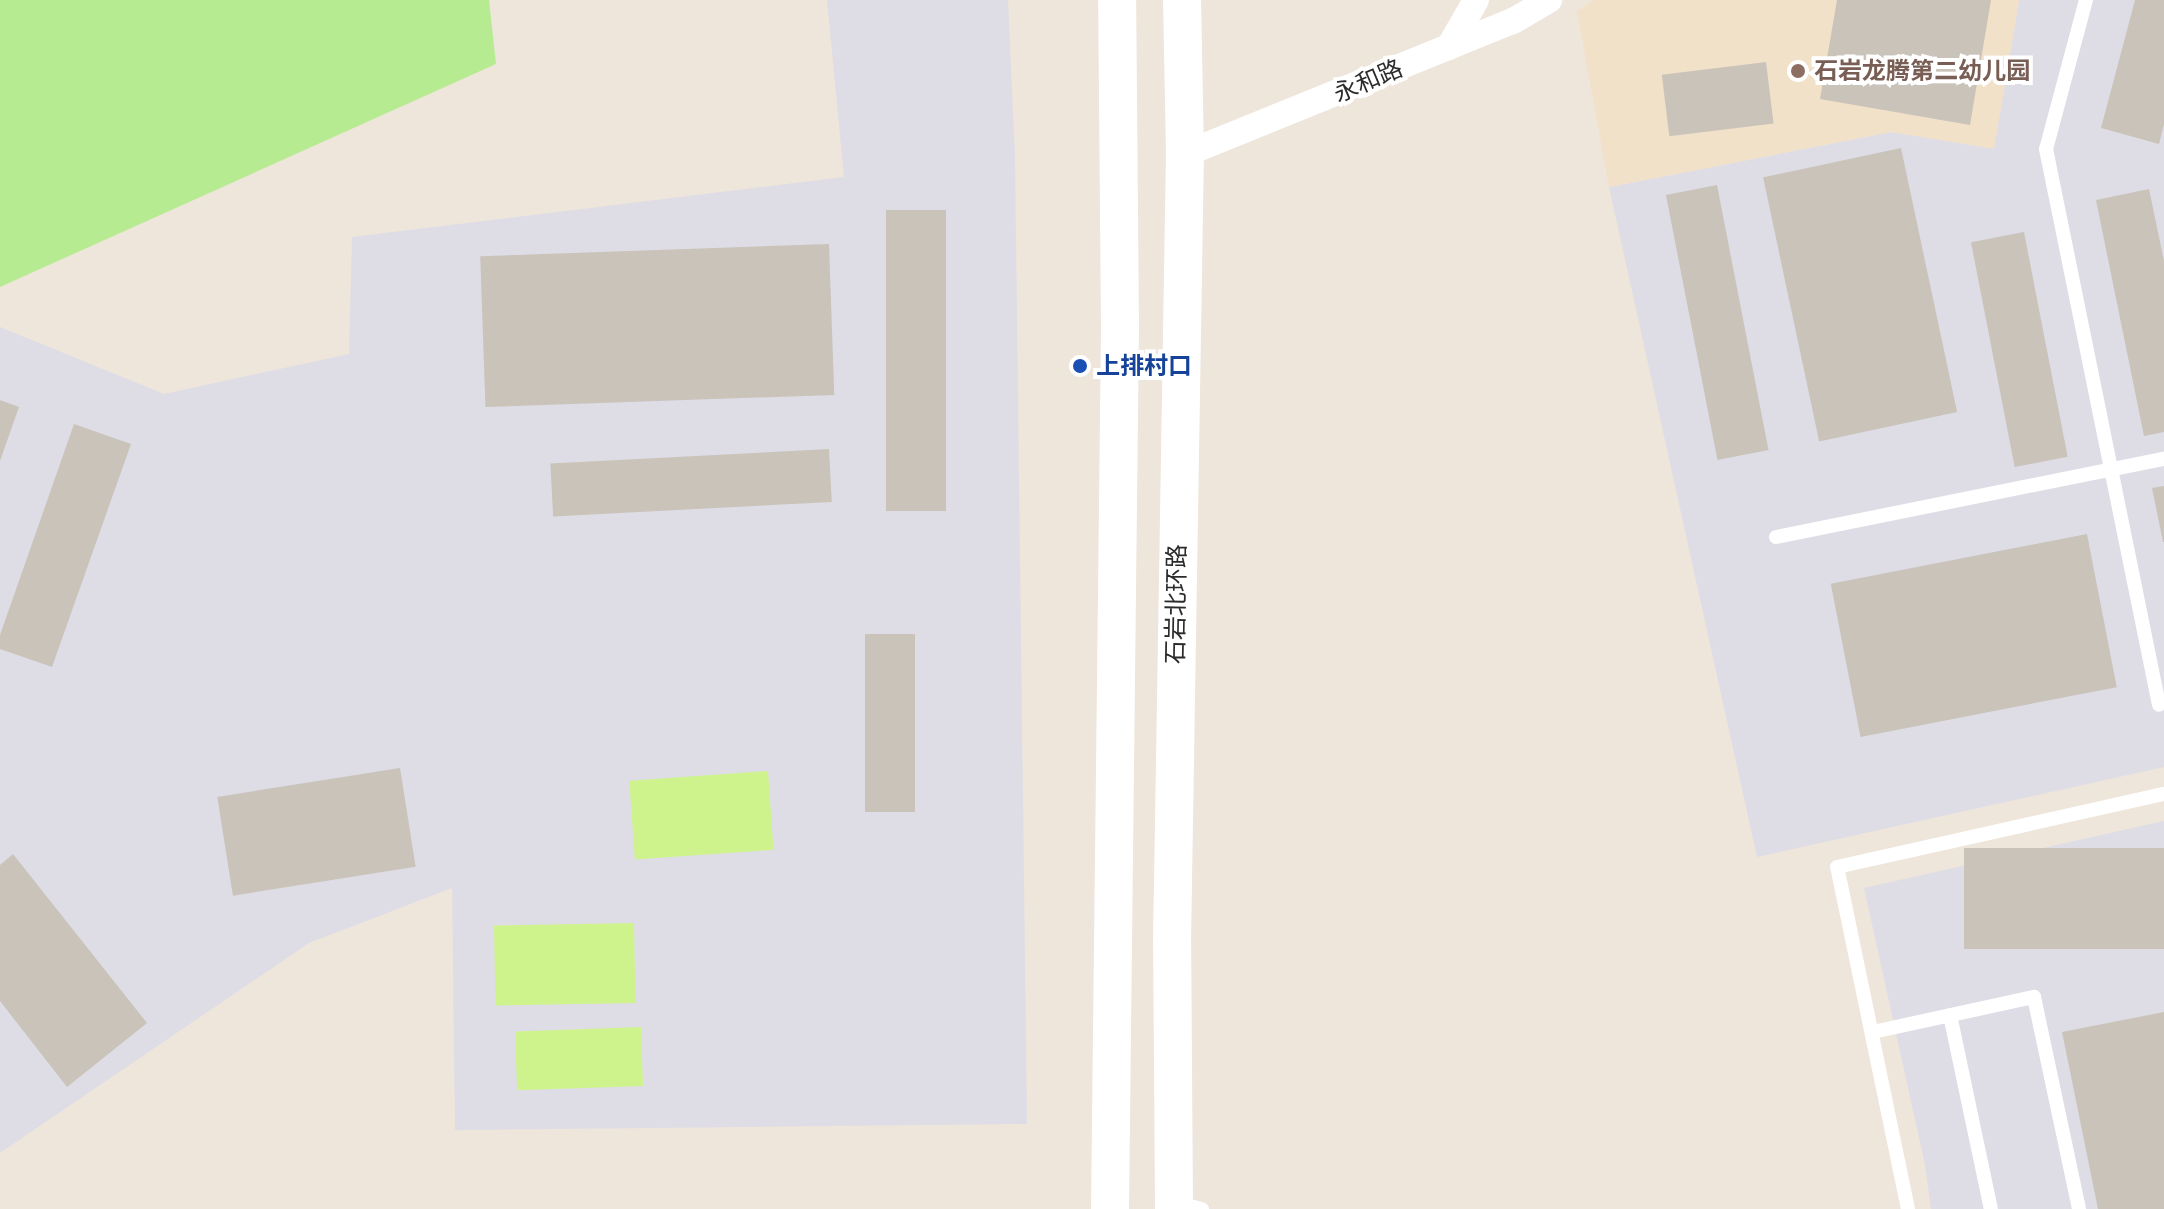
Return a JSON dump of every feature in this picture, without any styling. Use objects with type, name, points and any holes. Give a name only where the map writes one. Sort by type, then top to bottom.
[{"type":"main road","points":[[1110,1209],[1120,326],[1117,0]]},
{"type":"main road","name":"石岩北环路","points":[[1182,0],[1185,154],[1172,943],[1183,1207]]},
{"type":"street","points":[[1449,47],[1476,0]]},
{"type":"street","name":"永和路","points":[[1185,154],[1513,21],[1549,0]]},
{"type":"lane","points":[[2086,0],[2046,149],[2159,705]]},
{"type":"lane","points":[[1776,537],[2164,459]]},
{"type":"lane","points":[[1908,1209],[1837,867],[2164,794]]},
{"type":"lane","points":[[1873,1032],[2034,997],[2079,1209]]},
{"type":"lane","points":[[1950,1015],[1991,1209]]},
{"type":"shaded area","points":[[827,0],[1008,0],[1015,156],[1027,1124],[455,1130],[452,888],[309,943],[0,1153],[0,327],[164,394],[349,354],[352,237],[844,177]]},
{"type":"shaded area","name":"石岩龙腾第二幼儿园","points":[[1594,0],[2019,0],[1994,149],[1891,132],[1609,187],[1577,11]]},
{"type":"shaded area","points":[[2019,0],[2164,0],[2164,767],[1757,857],[1609,187],[1891,132],[1994,148]]},
{"type":"shaded area","points":[[2164,821],[2164,1209],[1931,1209],[1925,1165],[1864,888]]},
{"type":"green space","points":[[0,0],[489,0],[496,64],[0,287]]},
{"type":"green space","points":[[768,771],[774,850],[635,860],[629,781]]},
{"type":"green space","points":[[634,923],[635,1003],[495,1005],[494,925]]},
{"type":"green space","points":[[641,1027],[643,1086],[517,1090],[515,1031]]},
{"type":"building","points":[[1837,0],[1991,0],[1970,125],[1820,99]]},
{"type":"building","points":[[2135,0],[2164,0],[2164,124],[2159,144],[2101,128]]},
{"type":"building","points":[[1766,62],[1774,124],[1669,136],[1662,75]]},
{"type":"building","points":[[1901,148],[1957,412],[1819,441],[1763,177]]},
{"type":"building","points":[[1717,185],[1769,450],[1717,460],[1666,195]]},
{"type":"building","points":[[2149,189],[2164,261],[2164,432],[2144,436],[2096,200]]},
{"type":"building","points":[[886,210],[946,210],[946,511],[886,511]]},
{"type":"building","points":[[2024,232],[2068,457],[2015,467],[1971,242]]},
{"type":"building","points":[[829,244],[834,395],[485,407],[480,256]]},
{"type":"building","points":[[0,400],[19,407],[0,461]]},
{"type":"building","points":[[74,424],[131,444],[52,667],[0,649],[0,635]]},
{"type":"building","points":[[829,449],[832,502],[553,517],[550,464]]},
{"type":"building","points":[[2164,486],[2164,542],[2163,542],[2152,488]]},
{"type":"building","points":[[2087,534],[2117,687],[1861,737],[1831,584]]},
{"type":"building","points":[[865,634],[915,634],[915,812],[865,812]]},
{"type":"building","points":[[400,768],[416,867],[233,896],[217,797]]},
{"type":"building","points":[[1964,848],[2164,848],[2164,949],[1964,949]]},
{"type":"building","points":[[13,854],[147,1023],[67,1087],[0,1001],[0,865]]},
{"type":"building","points":[[2164,1012],[2164,1209],[2098,1209],[2062,1032]]},
{"type":"place","name":"石岩龙腾第二幼儿园","points":[[1798,71]]},
{"type":"place","name":"上排村口","points":[[1080,366]]}]
